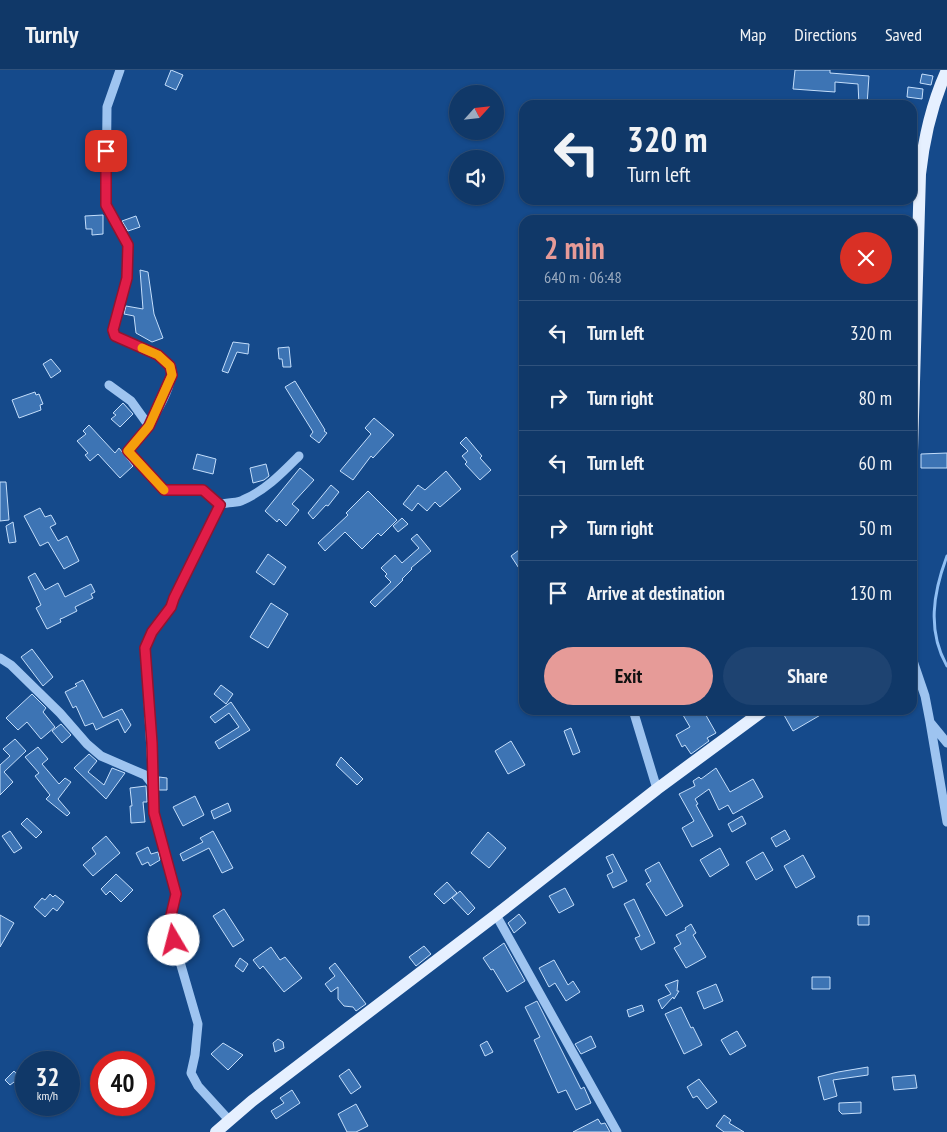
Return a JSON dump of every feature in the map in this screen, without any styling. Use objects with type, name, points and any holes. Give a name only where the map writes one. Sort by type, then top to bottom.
[{"type":"main road","points":[[917,278],[920,174],[928,124],[934,102],[947,70]]},
{"type":"main road","points":[[216,1132],[657,789],[757,715]]},
{"type":"street","points":[[120,70],[107,107],[106,205],[128,245],[127,278],[113,330],[115,336],[158,355],[170,366],[172,375],[149,426],[128,451],[164,490],[203,490],[220,505]]},
{"type":"street","points":[[109,385],[131,401],[149,426]]},
{"type":"street","points":[[229,1120],[198,1086],[190,1073],[195,1056],[198,1024],[169,924],[176,894],[154,813],[145,648],[152,632],[171,607],[220,505],[228,502],[241,502],[268,486],[299,456]]},
{"type":"street","points":[[0,658],[11,665],[60,713],[87,744],[101,756],[145,776],[153,785]]},
{"type":"street","points":[[917,673],[925,696],[947,822]]},
{"type":"street","points":[[917,683],[925,696]]},
{"type":"street","points":[[635,715],[657,789]]},
{"type":"street","points":[[930,722],[947,744]]},
{"type":"street","points":[[496,915],[617,1132]]},
{"type":"building","points":[[171,70],[183,75],[176,90],[165,85]]},
{"type":"building","points":[[795,70],[830,70],[830,73],[869,76],[867,100],[859,100],[858,84],[835,82],[835,92],[793,89]]},
{"type":"building","points":[[922,74],[933,76],[931,85],[920,83]]},
{"type":"building","points":[[908,87],[923,89],[922,99],[907,97]]},
{"type":"building","points":[[103,215],[103,234],[92,235],[92,229],[86,229],[85,216]]},
{"type":"building","points":[[136,216],[140,227],[128,231],[122,221]]},
{"type":"building","points":[[140,270],[148,272],[154,314],[163,338],[152,342],[136,333],[134,316],[124,314],[126,306],[143,309]]},
{"type":"building","points":[[233,342],[249,344],[248,354],[237,352],[228,373],[222,371]]},
{"type":"building","points":[[289,347],[291,367],[283,367],[282,359],[279,359],[278,348]]},
{"type":"building","points":[[51,359],[61,371],[51,378],[43,364]]},
{"type":"building","points":[[295,381],[324,431],[327,433],[319,443],[310,436],[313,432],[285,387]]},
{"type":"building","points":[[35,392],[36,395],[39,394],[43,404],[40,405],[41,410],[19,418],[12,400]]},
{"type":"building","points":[[123,403],[133,414],[120,427],[111,419],[116,415],[113,413]]},
{"type":"building","points":[[374,418],[394,435],[373,458],[371,456],[353,480],[340,471],[371,434],[365,428]]},
{"type":"building","points":[[89,425],[115,453],[119,448],[133,466],[120,478],[98,454],[90,461],[85,455],[88,453],[77,441],[86,434],[83,431]]},
{"type":"building","points":[[466,437],[482,456],[480,458],[491,470],[480,480],[465,464],[467,462],[462,456],[468,451],[460,443]]},
{"type":"building","points":[[947,453],[947,468],[921,468],[921,454]]},
{"type":"building","points":[[197,454],[216,459],[213,474],[193,469]]},
{"type":"building","points":[[266,464],[269,476],[264,480],[253,483],[250,468]]},
{"type":"building","points":[[300,468],[314,480],[292,504],[299,510],[286,526],[279,519],[277,522],[265,511]]},
{"type":"building","points":[[446,471],[461,489],[440,507],[435,502],[427,511],[418,503],[412,511],[403,504],[418,485],[425,490]]},
{"type":"building","points":[[0,482],[6,482],[9,520],[0,521]]},
{"type":"building","points":[[331,485],[339,492],[328,506],[326,505],[313,519],[308,513]]},
{"type":"building","points":[[368,491],[397,520],[381,536],[378,533],[362,549],[345,532],[325,551],[318,543],[348,515],[346,513]]},
{"type":"building","points":[[40,508],[45,517],[51,515],[56,524],[50,527],[58,541],[67,536],[79,561],[64,569],[48,542],[40,546],[24,516]]},
{"type":"building","points":[[402,518],[408,524],[398,532],[393,526]]},
{"type":"building","points":[[13,522],[16,542],[9,543],[6,526]]},
{"type":"building","points":[[417,534],[431,551],[411,568],[403,580],[375,607],[370,602],[391,582],[381,568],[395,555],[402,563],[419,548],[411,539]]},
{"type":"building","points":[[519,550],[519,568],[511,556]]},
{"type":"building","points":[[268,554],[286,567],[274,585],[256,572]]},
{"type":"building","points":[[35,573],[45,590],[58,583],[65,597],[91,584],[95,592],[91,594],[93,598],[75,607],[77,611],[60,619],[61,622],[47,629],[36,608],[41,605],[28,577]]},
{"type":"building","points":[[271,603],[288,614],[268,648],[250,637]]},
{"type":"building","points":[[32,649],[53,677],[43,686],[21,657]]},
{"type":"building","points":[[83,680],[103,718],[122,709],[131,725],[125,733],[118,719],[96,730],[93,723],[85,726],[76,706],[73,708],[65,692],[77,686],[75,684]]},
{"type":"building","points":[[221,685],[233,694],[226,704],[214,694]]},
{"type":"building","points":[[32,694],[46,708],[43,712],[55,727],[41,739],[27,722],[18,730],[6,718]]},
{"type":"building","points":[[231,702],[250,730],[219,749],[215,742],[239,727],[229,713],[215,723],[210,717]]},
{"type":"building","points":[[683,715],[706,715],[716,733],[707,738],[709,741],[691,754],[685,745],[682,747],[676,735],[690,727]]},
{"type":"building","points":[[784,715],[820,715],[793,731]]},
{"type":"building","points":[[61,724],[71,735],[62,743],[52,731]]},
{"type":"building","points":[[571,728],[580,752],[573,755],[564,731]]},
{"type":"building","points":[[15,739],[26,751],[4,772],[13,782],[0,795],[0,765],[10,756],[3,749]]},
{"type":"building","points":[[511,741],[525,765],[508,774],[495,751]]},
{"type":"building","points":[[38,747],[48,759],[42,764],[59,784],[65,778],[71,782],[58,799],[70,813],[67,816],[46,799],[50,795],[35,776],[39,773],[25,757]]},
{"type":"building","points":[[89,754],[97,761],[88,772],[104,785],[112,768],[125,773],[106,799],[74,768]]},
{"type":"building","points":[[341,757],[363,779],[357,785],[336,765]]},
{"type":"building","points":[[716,768],[730,792],[753,779],[763,797],[733,814],[728,805],[719,810],[709,789],[695,799],[698,804],[696,805],[713,836],[692,847],[682,828],[694,821],[679,794],[695,786],[693,781],[699,777],[701,779]]},
{"type":"building","points":[[159,777],[167,778],[167,790],[159,790]]},
{"type":"building","points":[[146,786],[147,802],[143,802],[145,822],[131,823],[130,788]]},
{"type":"building","points":[[195,796],[204,815],[183,826],[173,807]]},
{"type":"building","points":[[228,803],[231,811],[214,819],[211,811]]},
{"type":"building","points":[[742,816],[746,824],[732,832],[728,824]]},
{"type":"building","points":[[27,818],[42,832],[36,838],[21,824]]},
{"type":"building","points":[[785,830],[790,839],[776,847],[771,838]]},
{"type":"building","points":[[10,831],[22,848],[14,853],[2,836]]},
{"type":"building","points":[[213,831],[233,868],[222,873],[209,848],[183,861],[180,854],[203,842],[200,838]]},
{"type":"building","points":[[488,832],[506,848],[489,868],[471,853]]},
{"type":"building","points":[[106,836],[120,853],[93,876],[83,865],[96,854],[92,848]]},
{"type":"building","points":[[148,847],[151,854],[158,852],[160,860],[150,866],[148,862],[142,865],[136,853]]},
{"type":"building","points":[[720,848],[729,865],[710,877],[700,860]]},
{"type":"building","points":[[763,852],[773,870],[756,880],[746,862]]},
{"type":"building","points":[[613,854],[627,881],[613,888],[607,875],[613,872],[606,857]]},
{"type":"building","points":[[803,855],[815,877],[796,888],[784,866]]},
{"type":"building","points":[[659,862],[683,906],[666,916],[646,884],[651,881],[645,870]]},
{"type":"building","points":[[116,874],[133,890],[121,902],[110,891],[106,895],[101,889]]},
{"type":"building","points":[[447,882],[457,893],[444,904],[434,894]]},
{"type":"building","points":[[565,888],[574,905],[559,913],[549,896]]},
{"type":"building","points":[[460,891],[475,908],[468,915],[452,898]]},
{"type":"building","points":[[50,894],[53,897],[55,895],[64,902],[57,911],[53,908],[45,917],[34,907],[42,898],[45,900]]},
{"type":"building","points":[[634,899],[655,943],[641,950],[635,938],[640,936],[624,904]]},
{"type":"building","points":[[224,909],[244,940],[233,947],[213,916]]},
{"type":"building","points":[[519,914],[526,923],[514,933],[508,923]]},
{"type":"building","points":[[0,915],[14,923],[0,947]]},
{"type":"building","points":[[858,916],[869,916],[869,925],[858,925]]},
{"type":"building","points":[[691,924],[696,933],[693,935],[706,957],[686,968],[674,948],[681,944],[676,935],[686,930],[685,928]]},
{"type":"building","points":[[504,943],[525,981],[507,992],[493,969],[491,970],[483,958]]},
{"type":"building","points":[[424,946],[431,954],[416,966],[409,957]]},
{"type":"building","points":[[271,947],[280,960],[285,957],[302,978],[284,992],[263,966],[260,969],[253,960]]},
{"type":"building","points":[[240,958],[248,964],[243,972],[235,966]]},
{"type":"building","points":[[554,960],[568,985],[573,981],[580,992],[566,1001],[555,983],[549,987],[539,968]]},
{"type":"building","points":[[335,963],[366,1004],[356,1011],[353,1007],[344,1006],[338,999],[338,987],[331,992],[325,984],[335,976],[329,968]]},
{"type":"building","points":[[812,977],[830,977],[830,989],[812,989]]},
{"type":"building","points":[[678,980],[677,991],[679,991],[674,999],[673,997],[662,1009],[658,1000],[671,994],[665,985]]},
{"type":"building","points":[[716,984],[723,1001],[704,1009],[697,992]]},
{"type":"building","points":[[537,1001],[581,1089],[584,1087],[591,1103],[576,1110],[566,1090],[558,1093],[534,1040],[540,1037],[525,1007]]},
{"type":"building","points":[[642,1005],[644,1011],[629,1017],[627,1010]]},
{"type":"building","points":[[681,1007],[702,1045],[684,1054],[665,1014]]},
{"type":"building","points":[[737,1031],[746,1046],[730,1055],[721,1040]]},
{"type":"building","points":[[591,1036],[596,1047],[581,1054],[575,1044]]},
{"type":"building","points":[[278,1039],[283,1042],[284,1048],[275,1052],[273,1043]]},
{"type":"building","points":[[487,1041],[493,1052],[485,1056],[480,1045]]},
{"type":"building","points":[[223,1043],[243,1055],[228,1070],[211,1054]]},
{"type":"building","points":[[868,1067],[868,1075],[833,1080],[837,1096],[824,1100],[818,1077]]},
{"type":"building","points":[[349,1069],[361,1087],[351,1094],[339,1076]]},
{"type":"building","points":[[15,1072],[15,1083],[10,1085],[5,1080]]},
{"type":"building","points":[[915,1075],[917,1088],[894,1090],[892,1077]]},
{"type":"building","points":[[699,1079],[717,1102],[707,1109],[697,1096],[693,1098],[687,1087]]},
{"type":"building","points":[[292,1090],[300,1103],[276,1119],[271,1111],[284,1103],[280,1098]]},
{"type":"building","points":[[861,1102],[861,1113],[842,1114],[839,1111],[839,1103]]},
{"type":"building","points":[[356,1104],[368,1126],[356,1132],[347,1132],[338,1114]]},
{"type":"building","points":[[724,1115],[731,1120],[729,1123],[744,1132],[724,1132],[716,1126]]},
{"type":"building","points":[[598,1119],[601,1124],[605,1123],[610,1132],[573,1132]]},
{"type":"waterway","points":[[947,556],[938,584],[934,612],[937,639],[947,666]]},
{"type":"slow traffic","points":[[142,348],[158,355],[170,366],[172,375],[166,392],[149,426],[128,451],[164,490]]},
{"type":"route","points":[[106,151],[106,205],[128,245],[127,278],[113,330],[115,336],[158,355],[170,366],[172,375],[166,392],[149,426],[128,451],[164,490],[203,490],[220,505],[171,607],[152,632],[145,648],[152,743],[154,813],[176,894],[169,924],[174,940]]}]
